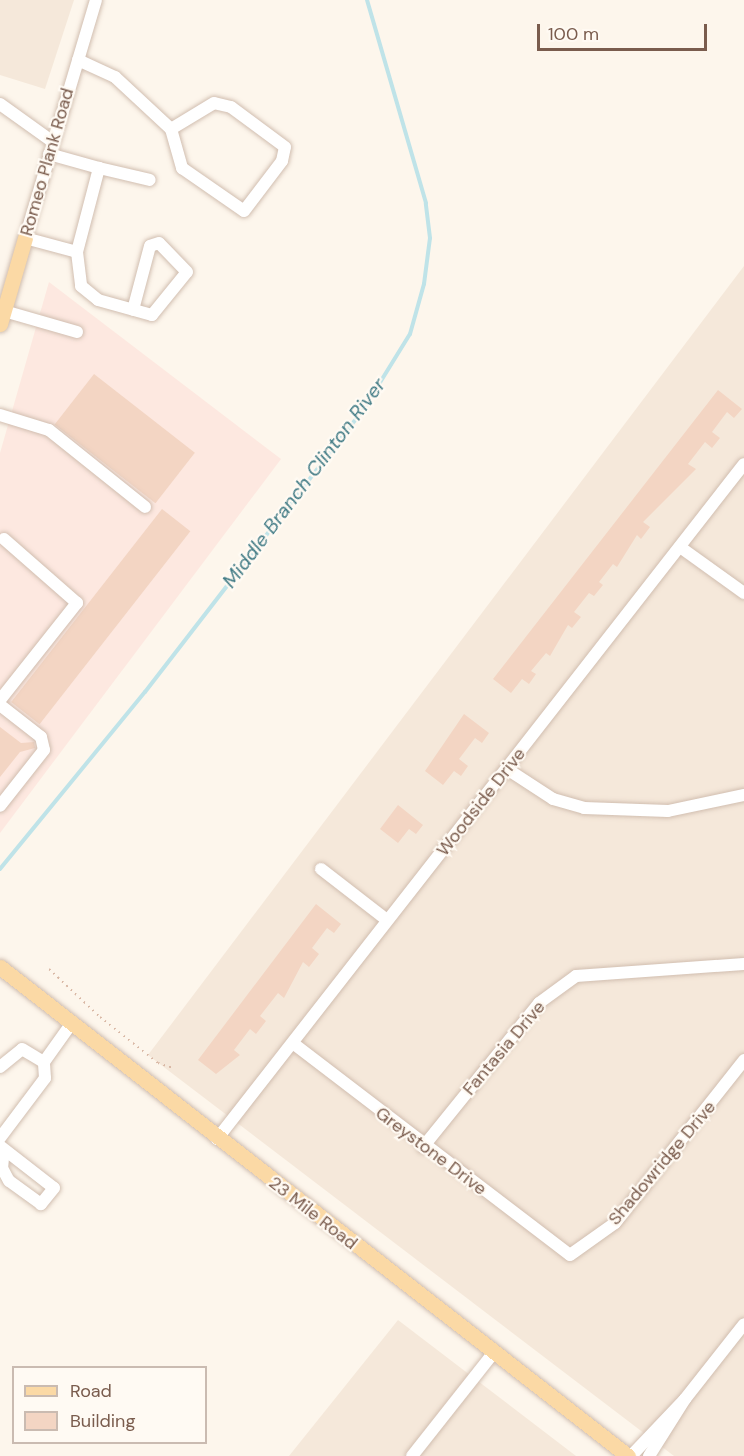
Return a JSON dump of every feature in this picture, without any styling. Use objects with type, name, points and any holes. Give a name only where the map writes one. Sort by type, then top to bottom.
[{"type":"main road","name":"Romeo Plank Road","points":[[2,317],[25,238]]},
{"type":"main road","name":"23 Mile Road","points":[[0,967],[217,1139],[629,1456]]},
{"type":"street","name":"Romeo Plank Road","points":[[25,238],[96,0]]},
{"type":"street","points":[[78,60],[115,77],[171,129],[182,168],[244,211],[282,161],[285,147],[231,107],[213,103],[171,129]]},
{"type":"street","points":[[0,104],[51,148],[99,168],[150,180]]},
{"type":"street","points":[[99,168],[77,252],[81,286],[98,300],[133,310],[152,315],[187,272],[159,243],[150,246],[133,310]]},
{"type":"street","points":[[25,238],[77,252]]},
{"type":"street","points":[[2,317],[77,332]]},
{"type":"street","points":[[0,415],[49,430],[145,507]]},
{"type":"street","name":"Woodside Drive","points":[[217,1139],[294,1044],[387,920],[744,464]]},
{"type":"street","points":[[0,700],[77,603],[4,539]]},
{"type":"street","points":[[680,547],[744,593]]},
{"type":"street","points":[[0,705],[41,737],[44,750],[0,806]]},
{"type":"street","points":[[507,769],[553,799],[584,808],[668,811],[744,795]]},
{"type":"street","points":[[321,869],[387,920]]},
{"type":"street","name":"Fantasia Drive","points":[[423,1147],[539,1003],[576,976],[744,964]]},
{"type":"street","points":[[1,1145],[54,1188],[41,1204],[9,1181],[2,1168],[1,1145],[45,1078],[44,1062],[71,1024]]},
{"type":"street","name":"Greystone Drive","points":[[294,1044],[423,1147],[570,1255]]},
{"type":"street","points":[[0,1067],[22,1049],[44,1062]]},
{"type":"street","name":"Shadowridge Drive","points":[[570,1255],[615,1223],[744,1060]]},
{"type":"street","points":[[649,1456],[685,1399],[744,1324]]},
{"type":"street","points":[[418,1454],[494,1352]]},
{"type":"street","points":[[629,1456],[685,1399]]},
{"type":"path","points":[[49,969],[100,1017],[158,1063],[173,1068]]},
{"type":"shaded area","points":[[0,0],[74,0],[45,89],[0,75]]},
{"type":"shaded area","points":[[744,266],[744,1456],[674,1456],[148,1055]]},
{"type":"shaded area","points":[[49,282],[281,459],[0,833],[0,453]]},
{"type":"shaded area","points":[[398,1320],[576,1456],[289,1456]]},
{"type":"building","points":[[94,374],[195,453],[155,503],[55,424]]},
{"type":"building","points":[[718,390],[742,409],[734,418],[727,412],[712,432],[720,438],[712,448],[705,442],[688,464],[696,469],[643,522],[650,527],[641,539],[637,535],[617,567],[613,564],[599,582],[603,585],[594,596],[589,593],[574,612],[581,617],[572,628],[568,625],[550,656],[546,653],[531,671],[536,674],[529,684],[522,679],[511,693],[493,679]]},
{"type":"building","points":[[162,509],[190,531],[40,724],[11,702]]},
{"type":"building","points":[[464,714],[489,733],[482,743],[475,738],[459,759],[468,766],[461,776],[454,771],[443,785],[425,771]]},
{"type":"building","points":[[0,727],[21,743],[34,742],[35,748],[20,752],[0,777]]},
{"type":"building","points":[[398,805],[423,825],[416,834],[409,829],[398,843],[380,829]]},
{"type":"building","points":[[316,904],[341,924],[334,933],[327,928],[312,948],[319,954],[309,967],[303,962],[284,998],[278,993],[260,1016],[266,1021],[256,1034],[250,1029],[234,1050],[240,1055],[216,1074],[198,1060]]},
{"type":"waterway","name":"Middle Branch Clinton River","points":[[0,869],[145,692],[363,410],[410,334],[424,284],[430,238],[426,203],[367,0]]}]
